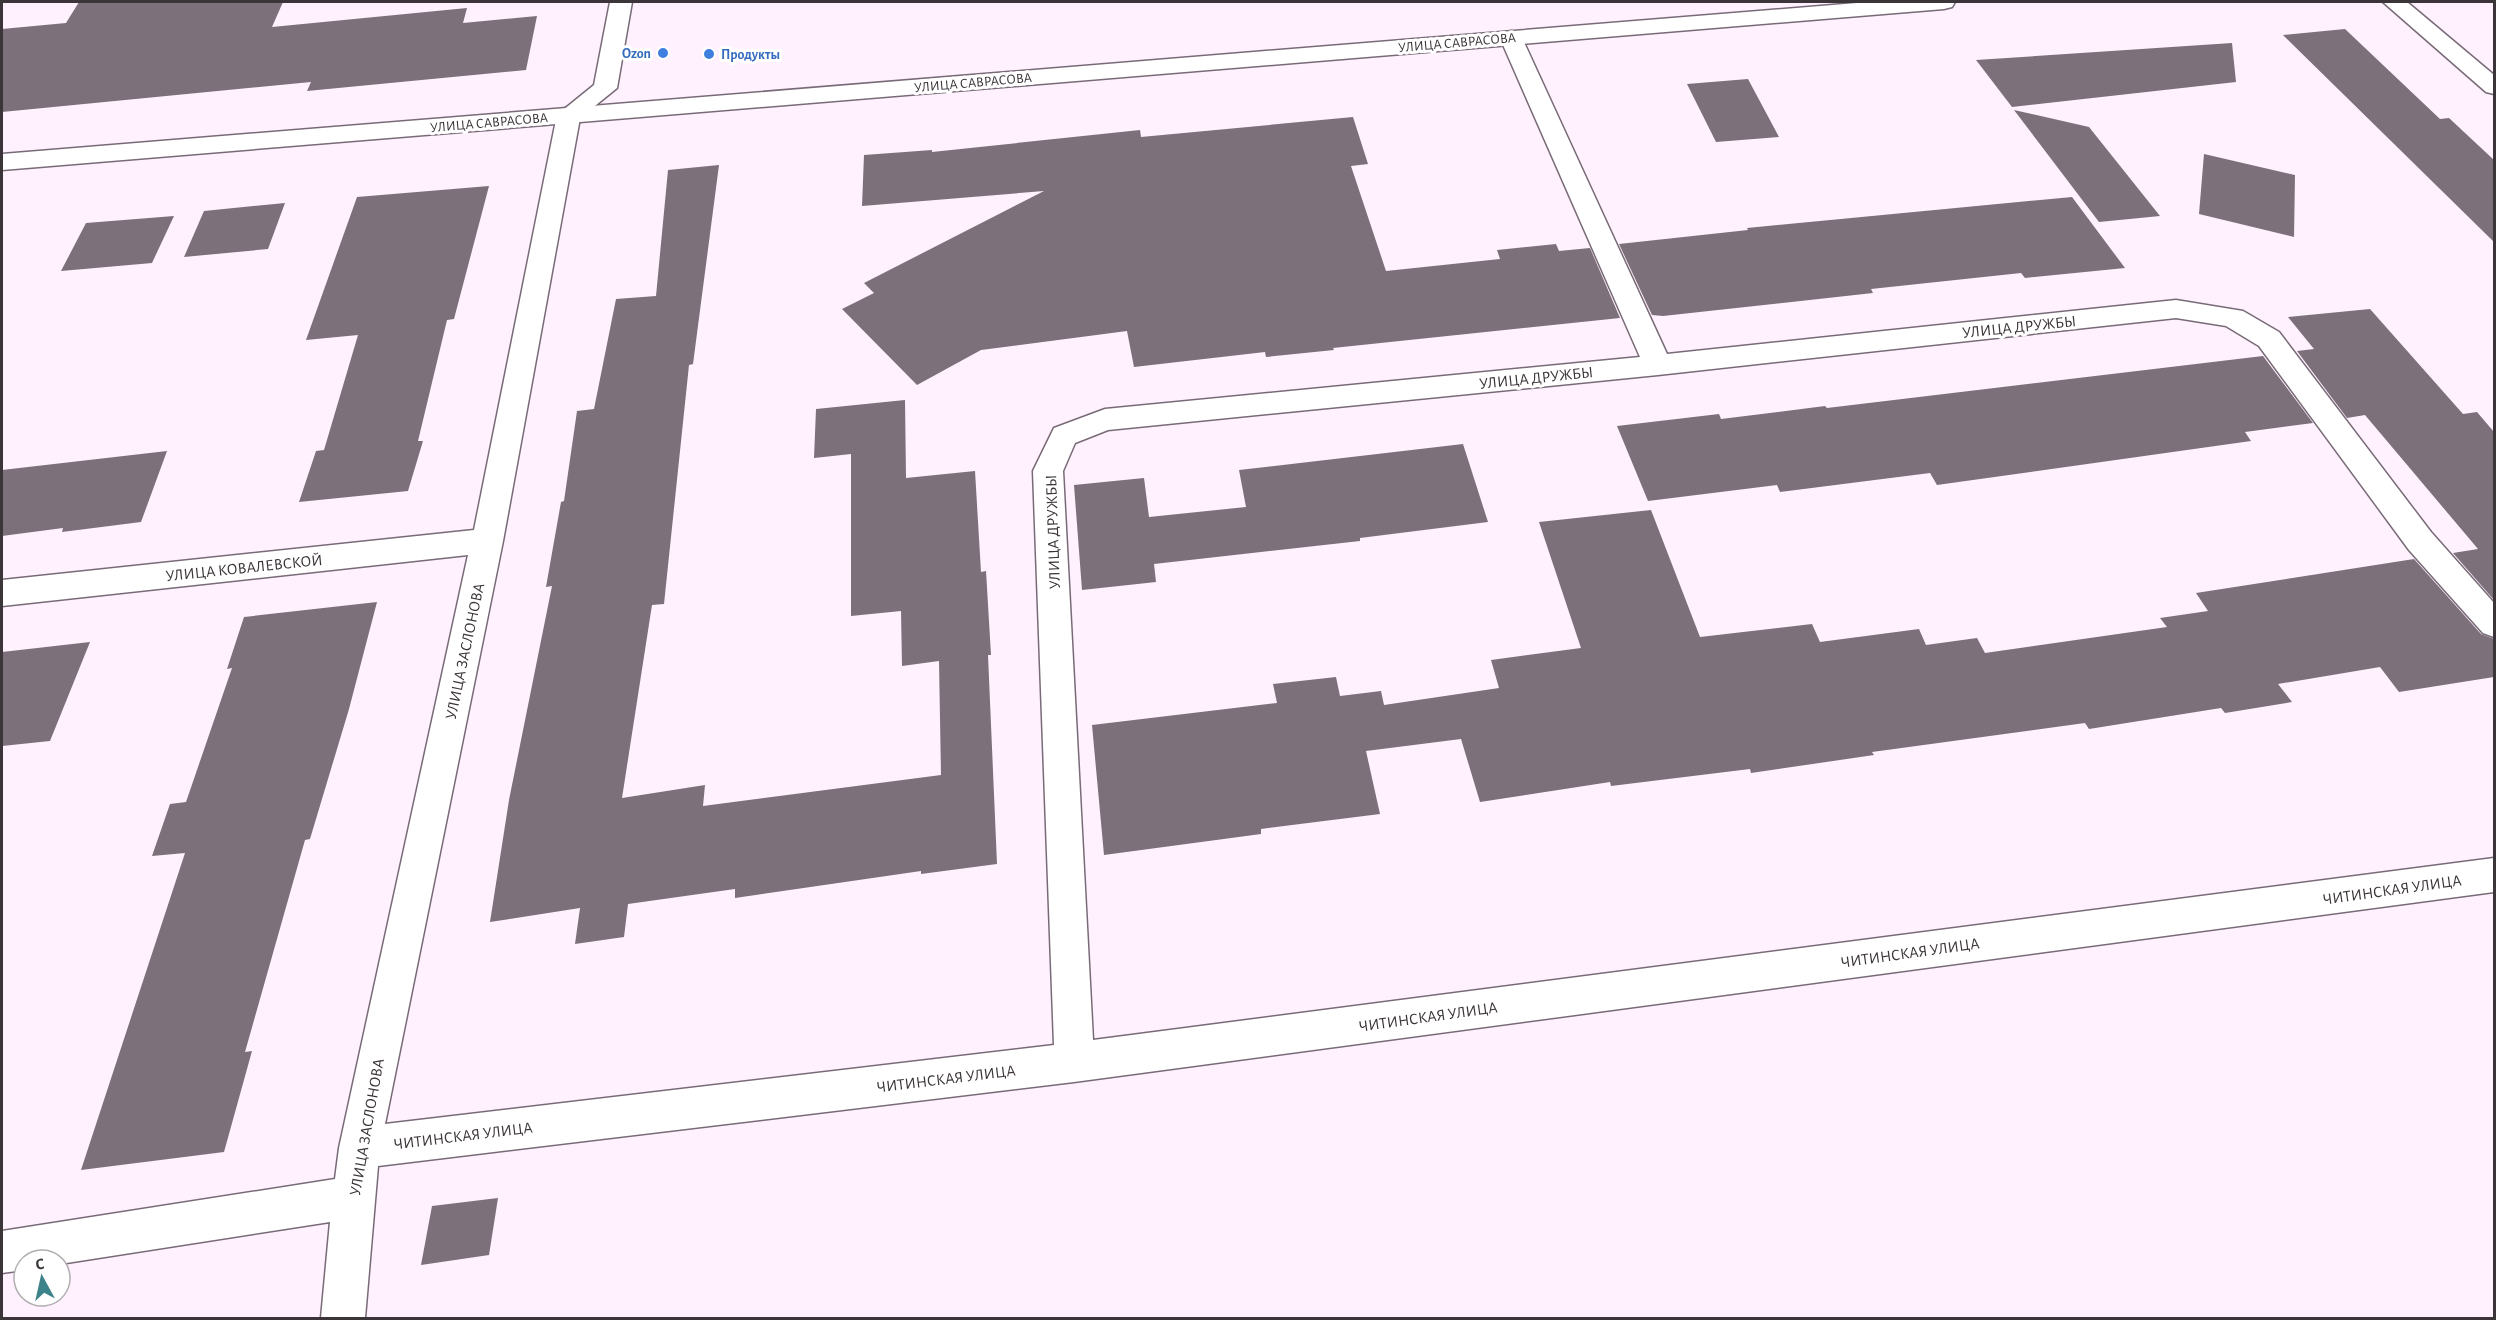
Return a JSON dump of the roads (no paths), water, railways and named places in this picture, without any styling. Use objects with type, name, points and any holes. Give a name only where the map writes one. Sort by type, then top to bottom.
[{"type":"street","points":[[569,115],[605,88],[621,2]]},
{"type":"street","name":"УЛИЦА САВРАСОВА","points":[[2,162],[1944,2]]},
{"type":"street","points":[[2394,2],[2494,87]]},
{"type":"street","points":[[1511,38],[1658,365]]},
{"type":"street","name":"УЛИЦА ЗАСЛОНОВА","points":[[343,1318],[353,1197],[360,1148],[487,541],[569,115]]},
{"type":"street","name":"УЛИЦА ДРУЖБЫ","points":[[1074,1062],[1048,471],[1064,436],[1105,420],[1658,365],[2176,309],[2233,318],[2269,339],[2420,541],[2494,624]]},
{"type":"street","name":"УЛИЦА КОВАЛЕВСКОЙ","points":[[2,593],[487,541]]},
{"type":"street","name":"ЧИТИНСКАЯ УЛИЦА","points":[[360,1148],[1074,1062],[2494,875]]},
{"type":"street","points":[[2,1252],[353,1197]]},
{"type":"place","name":"Ozon","points":[[663,53]]},
{"type":"place","name":"Продукты","points":[[709,54]]}]
